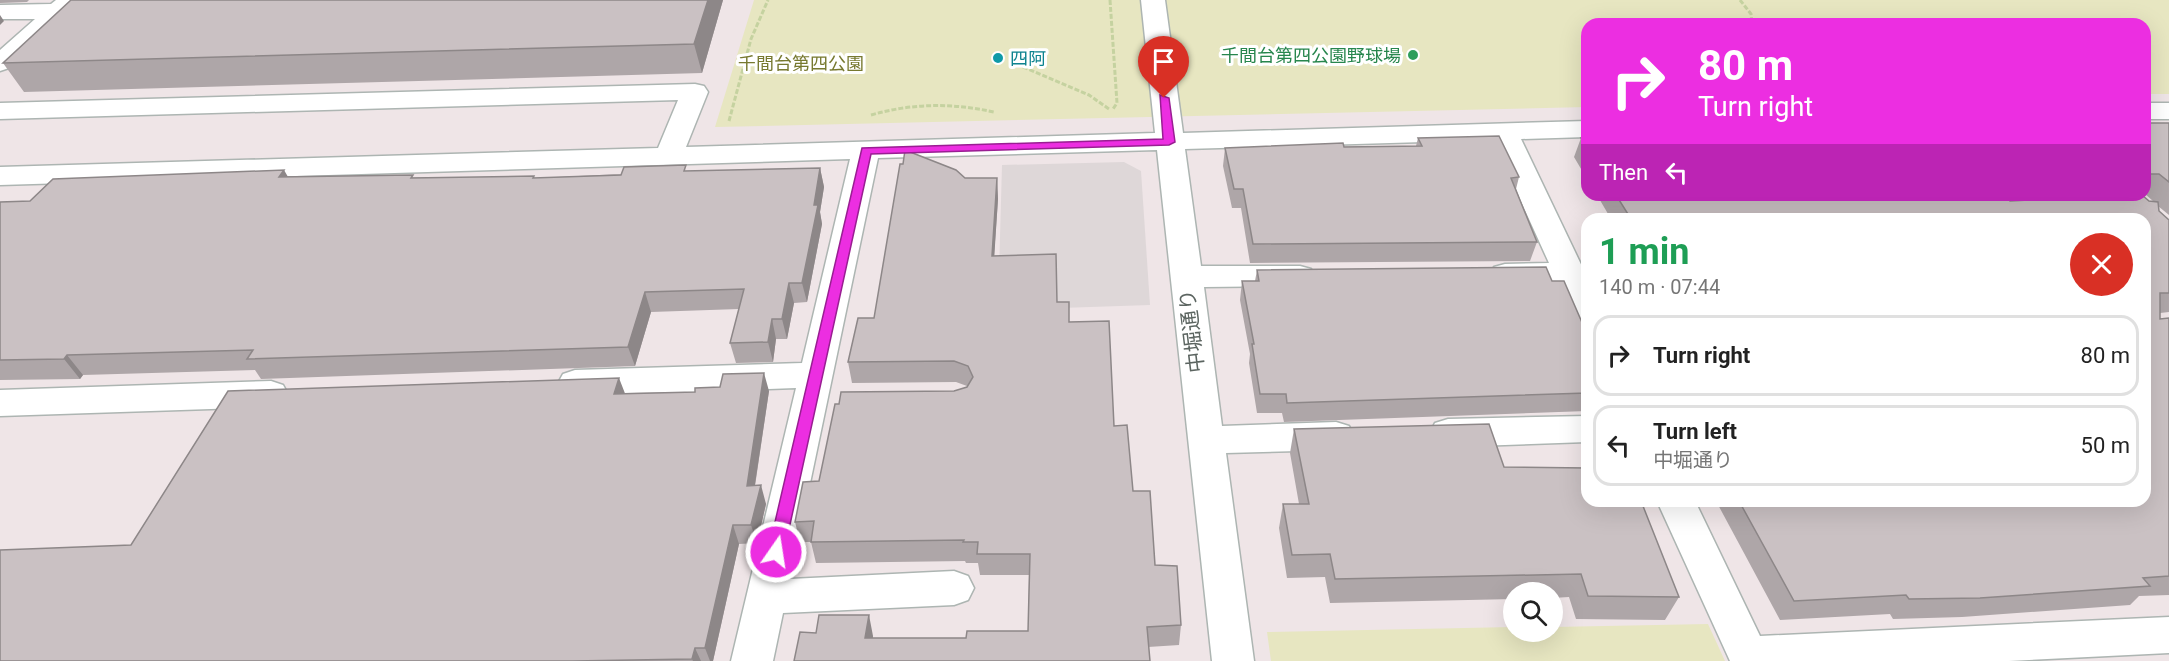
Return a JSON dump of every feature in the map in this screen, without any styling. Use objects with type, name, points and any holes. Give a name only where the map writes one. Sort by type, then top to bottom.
[{"type":"street","name":"中堀通り","points":[[1153,0],[1233,661]]},
{"type":"street","points":[[0,63],[64,5]]},
{"type":"street","points":[[0,12],[64,5],[129,9]]},
{"type":"street","points":[[0,111],[695,92],[668,157]]},
{"type":"street","points":[[2151,111],[2169,111]]},
{"type":"street","points":[[0,176],[668,157],[864,134],[1169,142],[1581,129]]},
{"type":"street","points":[[1503,131],[1581,298]]},
{"type":"street","points":[[752,661],[766,597],[824,390],[864,134]]},
{"type":"street","points":[[1473,274],[1569,273]]},
{"type":"street","points":[[1186,278],[1330,276]]},
{"type":"street","points":[[541,384],[824,390]]},
{"type":"street","points":[[1,404],[301,393]]},
{"type":"street","points":[[1412,434],[1581,429]]},
{"type":"street","points":[[1206,440],[1365,435]]},
{"type":"street","points":[[1679,507],[1750,658],[2169,635]]},
{"type":"street","points":[[766,597],[954,588]]},
{"type":"path","points":[[739,121],[728,121],[751,39],[768,0]]},
{"type":"path","points":[[1110,0],[1117,103],[1112,112]]},
{"type":"path","points":[[1740,0],[1751,18]]},
{"type":"path","points":[[1023,67],[1089,94],[1112,112]]},
{"type":"path","points":[[864,134],[898,107],[939,104],[996,112]]},
{"type":"path","points":[[1100,112],[1112,112]]},
{"type":"shaded area","points":[[1124,162],[1141,171],[1150,305],[998,310],[1002,165]]},
{"type":"green space","name":"千間台第四公園","points":[[754,0],[2169,0],[2169,94],[2151,94],[2151,18],[1581,18],[1581,107],[715,127]]},
{"type":"green space","points":[[1708,624],[1725,661],[1271,661],[1267,632],[1503,627],[1503,642],[1563,642],[1563,627]]},
{"type":"building","points":[[71,0],[708,0],[694,44],[3,63]]},
{"type":"building","points":[[2151,123],[2169,123],[2169,182],[2159,174],[2151,174]]},
{"type":"building","points":[[1499,136],[1519,177],[1511,178],[1537,242],[1253,244],[1243,189],[1234,189],[1225,148],[1343,143],[1344,147],[1422,146],[1418,138]]},
{"type":"building","points":[[905,150],[956,170],[965,178],[997,178],[992,256],[1056,254],[1057,302],[1069,302],[1069,322],[1109,321],[1114,426],[1127,425],[1133,491],[1150,491],[1155,565],[1177,566],[1181,625],[1147,627],[1150,661],[794,661],[800,632],[816,633],[819,615],[869,615],[865,638],[966,638],[967,631],[1028,631],[1030,554],[977,554],[978,542],[963,542],[964,540],[811,542],[814,521],[795,522],[803,482],[819,481],[835,404],[839,404],[841,392],[954,391],[967,387],[973,377],[968,366],[954,361],[848,362],[858,318],[874,318],[900,164],[903,164]]},
{"type":"building","points":[[686,165],[684,171],[820,168],[814,205],[818,205],[802,283],[789,283],[782,319],[772,319],[768,342],[730,343],[744,289],[645,292],[628,347],[247,359],[253,350],[67,355],[64,359],[0,360],[0,202],[30,201],[53,179],[284,170],[279,177],[413,175],[411,178],[534,176],[533,178],[621,175],[624,167]]},
{"type":"building","points":[[1620,201],[2158,202],[2159,211],[2169,220],[2169,293],[2160,293],[2160,319],[2169,318],[2169,576],[2143,578],[2150,586],[1980,598],[1909,599],[1906,595],[1794,601],[1742,507],[2151,507],[2151,213],[1627,213]]},
{"type":"building","points":[[1546,267],[1552,281],[1564,281],[1581,320],[1581,393],[1287,403],[1286,394],[1260,394],[1252,344],[1254,344],[1242,281],[1259,281],[1257,270]]},
{"type":"building","points":[[764,373],[747,486],[761,485],[751,525],[733,525],[705,648],[695,648],[692,659],[0,661],[0,550],[131,545],[228,391],[619,378],[614,394],[695,392],[695,388],[720,387],[723,374]]},
{"type":"building","points":[[1489,424],[1504,467],[1581,468],[1581,507],[1643,507],[1679,597],[1588,596],[1581,574],[1335,579],[1330,554],[1292,555],[1283,504],[1309,504],[1294,429]]},
{"type":"place","name":"千間台第四公園野球場","points":[[1413,55]]},
{"type":"place","name":"四阿","points":[[998,58]]},
{"type":"route","points":[[776,552],[866,151],[1169,142],[1164,98]]}]
